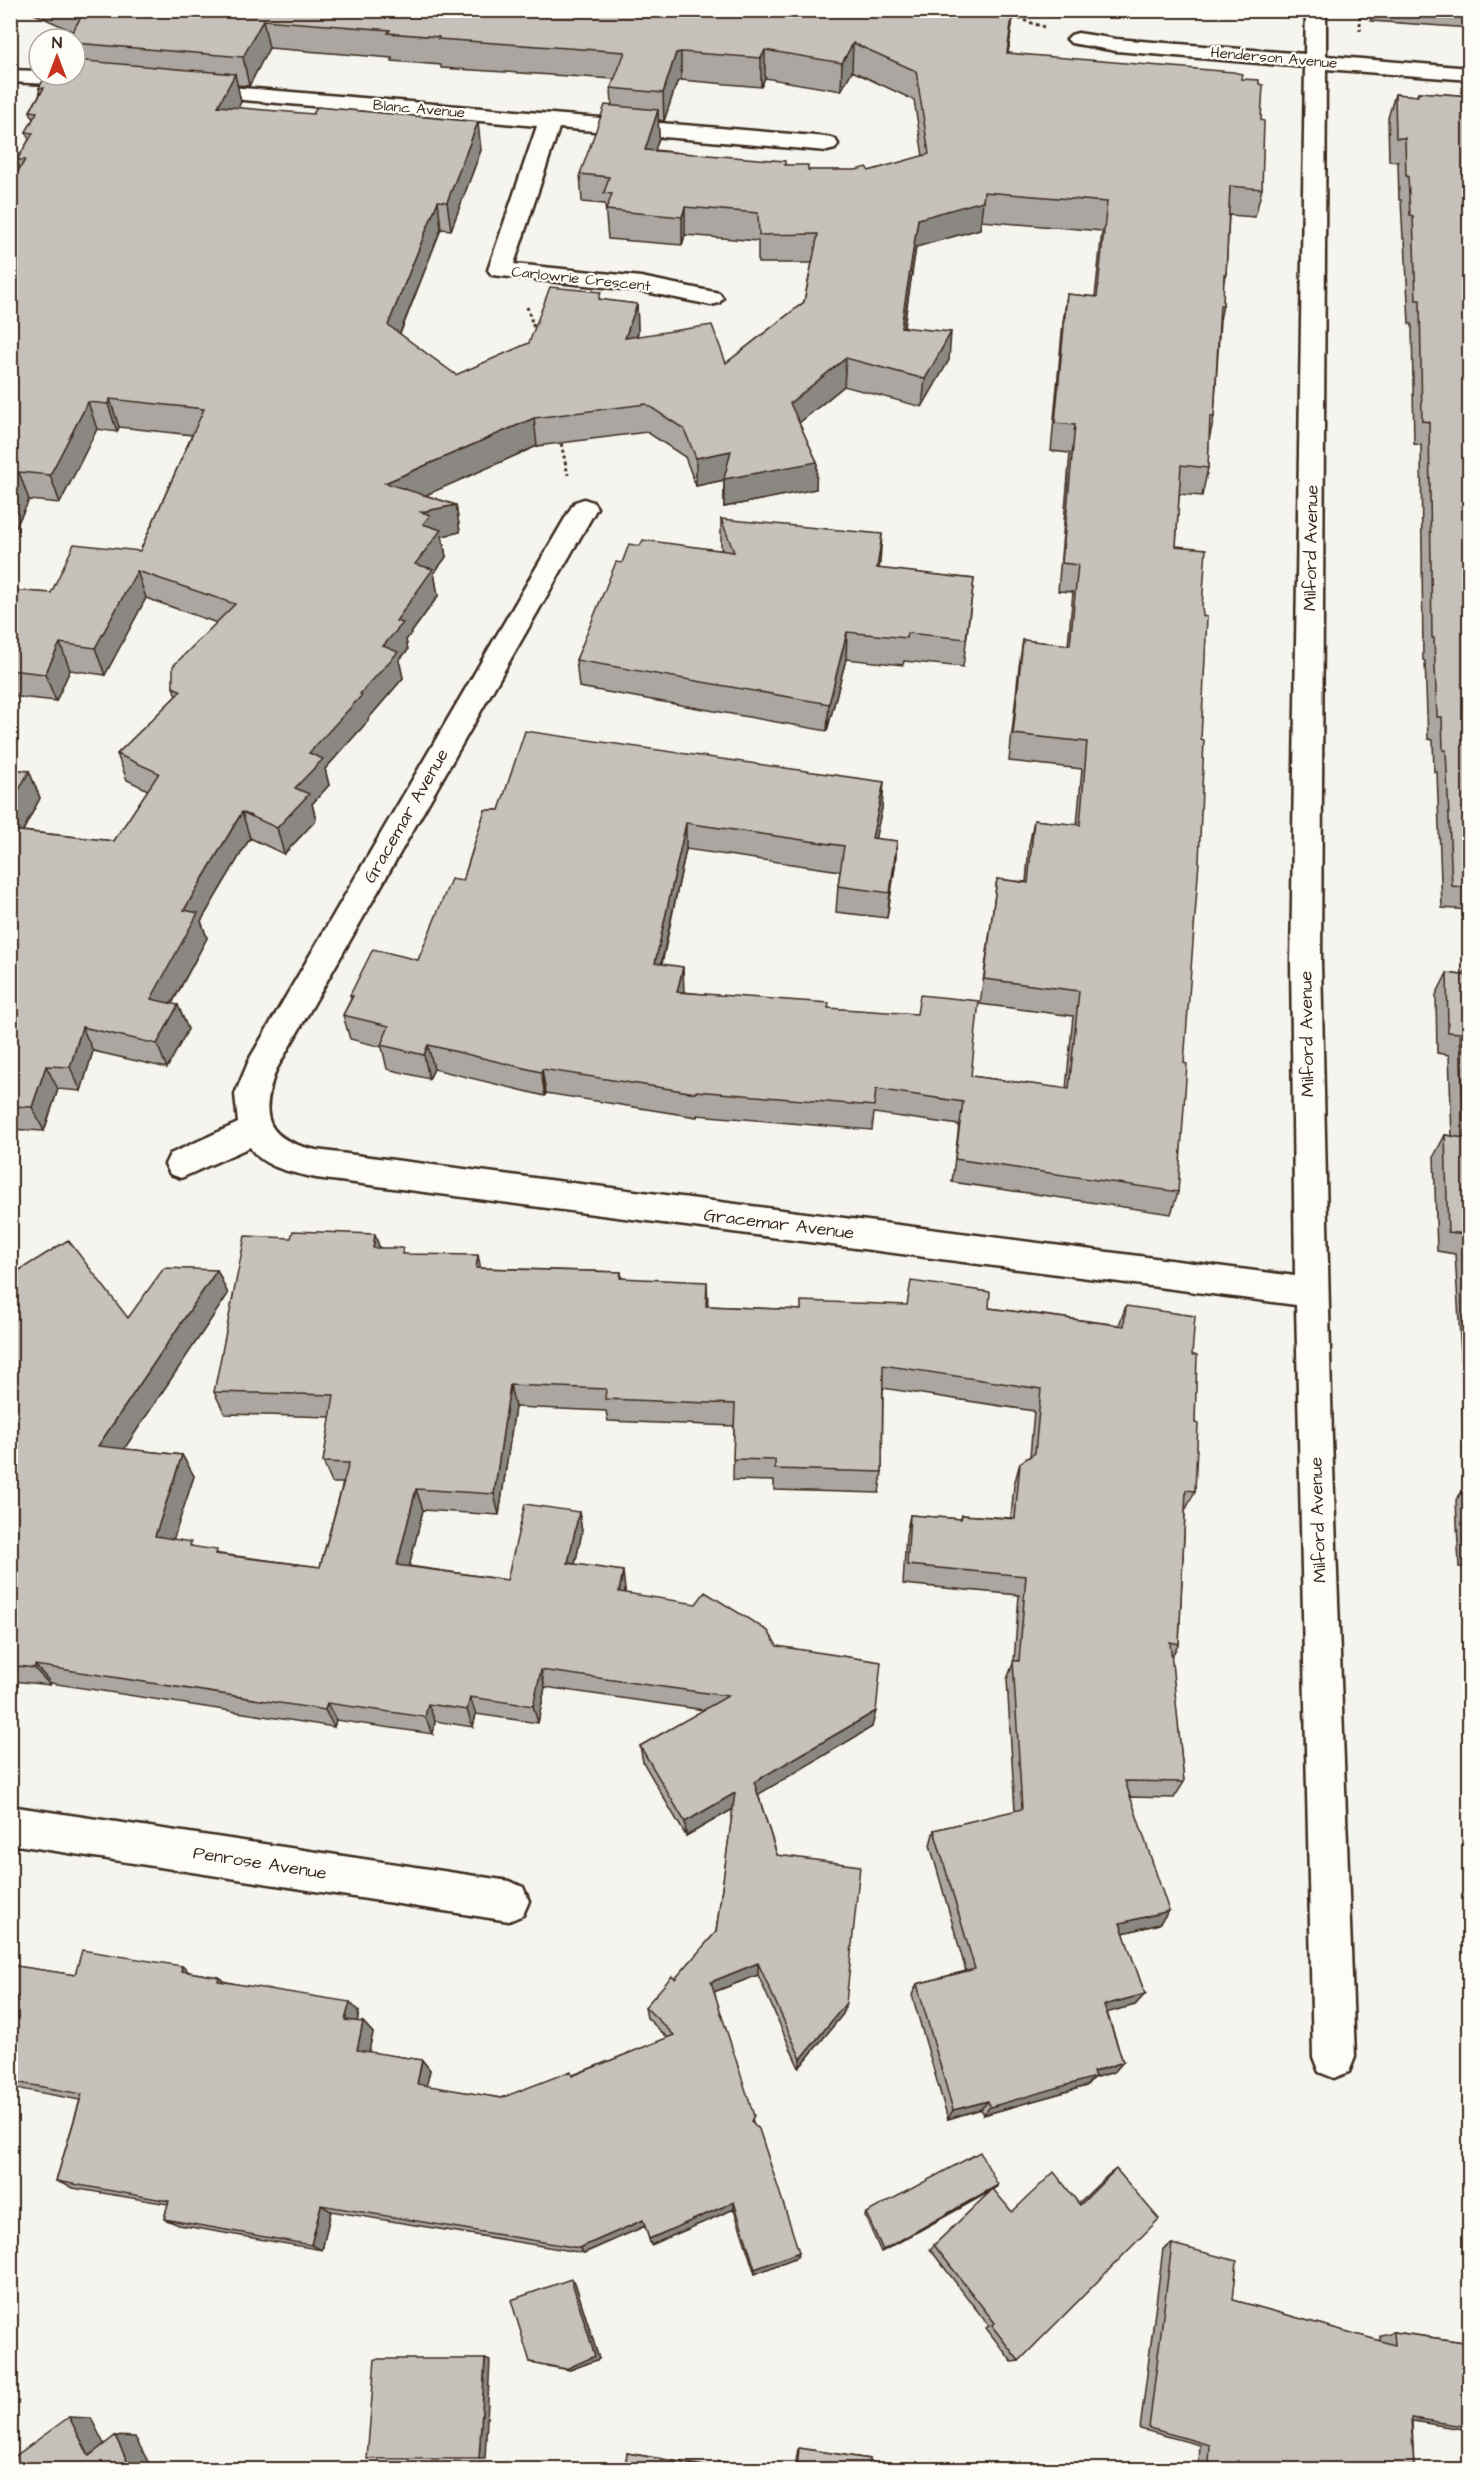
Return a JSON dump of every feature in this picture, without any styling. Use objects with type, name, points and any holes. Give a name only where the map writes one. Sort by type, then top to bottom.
[{"type":"street","name":"Milford Avenue","points":[[1316,10],[1306,962],[1334,2057]]},
{"type":"street","name":"Henderson Avenue","points":[[1078,39],[1116,45],[1470,74]]},
{"type":"street","points":[[10,76],[111,82]]},
{"type":"street","name":"Blanc Avenue","points":[[171,88],[827,144]]},
{"type":"street","name":"Carlowrie Crescent","points":[[550,121],[509,238],[501,270],[641,284],[711,298]]},
{"type":"street","name":"Gracemar Avenue","points":[[584,508],[261,1066],[251,1094],[252,1120],[264,1142],[286,1157],[316,1164],[1313,1293]]},
{"type":"street","points":[[181,1164],[257,1129]]},
{"type":"street","name":"Penrose Avenue","points":[[10,1825],[509,1900]]},
{"type":"path","points":[[1004,10],[1014,17],[1078,39]]},
{"type":"path","points":[[501,270],[521,291],[532,319],[537,341]]},
{"type":"path","points":[[558,430],[568,475],[584,508]]},
{"type":"building","points":[[80,10],[1013,10],[1007,53],[1233,72],[1242,74],[1241,79],[1259,80],[1259,84],[1263,85],[1261,120],[1264,121],[1262,189],[1230,186],[1226,274],[1224,274],[1223,305],[1220,305],[1214,417],[1210,417],[1208,468],[1181,465],[1176,546],[1206,549],[1202,607],[1203,616],[1207,617],[1201,739],[1204,740],[1199,862],[1184,1063],[1187,1064],[1178,1192],[955,1159],[963,1102],[876,1089],[874,1106],[696,1091],[696,1093],[542,1069],[541,1072],[428,1045],[424,1055],[381,1045],[389,1026],[343,1015],[353,996],[350,995],[373,949],[418,960],[451,879],[463,881],[485,810],[499,810],[525,731],[884,782],[872,838],[897,841],[890,893],[838,886],[844,846],[686,823],[655,963],[683,967],[677,992],[829,1003],[828,1008],[917,1014],[920,995],[979,1001],[971,1076],[1069,1089],[1079,991],[984,979],[997,879],[1028,883],[1034,820],[1080,825],[1087,742],[1013,734],[1023,640],[1070,645],[1078,565],[1062,563],[1075,425],[1055,423],[1067,294],[1097,297],[1107,202],[984,192],[983,201],[918,219],[901,327],[951,332],[925,379],[846,358],[790,403],[817,462],[724,479],[731,451],[696,458],[684,429],[646,404],[534,418],[385,483],[456,505],[421,512],[430,515],[423,524],[441,530],[415,564],[433,569],[396,621],[403,623],[383,646],[398,652],[309,753],[323,759],[295,788],[309,794],[277,828],[242,812],[184,910],[198,913],[151,999],[178,1005],[157,1044],[82,1027],[70,1067],[46,1066],[32,1107],[10,1106],[10,830],[114,841],[159,773],[117,754],[181,691],[173,687],[173,666],[235,604],[137,571],[95,648],[60,643],[45,674],[10,670],[10,590],[51,593],[74,544],[140,551],[204,409],[110,399],[108,404],[88,402],[50,475],[19,472],[10,490],[10,185],[25,160],[17,160],[33,133],[26,132],[37,112],[30,111],[44,88],[40,87],[87,87],[87,61],[235,74],[218,106],[313,114],[317,107],[478,122],[447,202],[438,201],[388,325],[456,375],[529,343],[550,287],[601,292],[599,299],[637,304],[625,338],[712,325],[726,363],[804,302],[818,234],[759,235],[758,213],[685,207],[682,217],[606,210],[612,194],[604,193],[609,177],[580,174],[605,105],[658,110],[645,150],[785,161],[785,165],[808,165],[808,170],[856,170],[866,167],[869,171],[929,154],[916,71],[853,43],[842,63],[765,50],[761,58],[676,53],[663,93],[611,88],[625,52],[438,39],[439,37],[388,33],[390,30],[263,20],[243,57],[87,44],[87,27],[75,27],[84,12]]},
{"type":"building","points":[[1418,92],[1470,96],[1470,888],[1452,886],[1446,750],[1443,750],[1442,717],[1437,717],[1434,638],[1432,638],[1429,422],[1422,421],[1420,300],[1416,300],[1413,216],[1410,215],[1408,176],[1406,176],[1405,138],[1396,138],[1395,94],[1418,96]]},
{"type":"building","points":[[721,519],[882,534],[877,568],[974,579],[966,639],[907,633],[906,638],[847,632],[829,704],[576,660],[616,562],[622,563],[629,544],[640,546],[643,540],[734,552]]},
{"type":"building","points":[[10,769],[29,771],[10,807]]},
{"type":"building","points":[[1468,965],[1470,966],[1470,1277],[1467,1234],[1448,1232],[1445,1135],[1464,1138],[1460,1033],[1448,1032],[1447,973],[1468,976]]},
{"type":"building","points":[[293,1231],[375,1234],[373,1248],[403,1248],[402,1254],[478,1255],[476,1268],[621,1272],[620,1278],[707,1282],[706,1306],[801,1310],[801,1301],[907,1305],[911,1281],[990,1292],[989,1308],[1124,1326],[1126,1306],[1195,1316],[1192,1355],[1197,1355],[1195,1423],[1198,1424],[1195,1491],[1186,1490],[1179,1644],[1170,1642],[1184,1782],[1125,1781],[1169,1911],[1120,1923],[1145,1994],[1104,2005],[1123,2062],[1093,2072],[1095,2077],[990,2107],[988,2101],[953,2110],[917,1984],[975,1969],[934,1830],[1022,1809],[1013,1661],[1019,1661],[1026,1576],[907,1565],[910,1515],[961,1519],[962,1515],[1015,1519],[1020,1463],[1035,1453],[1041,1389],[883,1365],[882,1472],[775,1469],[775,1460],[733,1459],[735,1404],[605,1399],[606,1389],[510,1385],[494,1494],[416,1489],[397,1565],[507,1580],[525,1504],[579,1512],[568,1563],[623,1571],[619,1592],[696,1604],[705,1592],[768,1631],[777,1646],[881,1662],[876,1711],[754,1782],[777,1855],[860,1866],[846,2003],[801,2059],[758,1963],[711,1982],[754,2116],[751,2121],[759,2129],[799,2252],[755,2269],[734,2202],[649,2239],[643,2220],[579,2248],[321,2205],[311,2245],[164,2219],[169,2201],[56,2181],[82,2094],[10,2081],[10,1965],[75,1975],[82,1950],[182,1966],[181,1971],[219,1977],[218,1981],[350,2002],[345,2020],[363,2022],[357,2050],[422,2060],[417,2084],[501,2098],[571,2071],[572,2076],[674,2035],[645,2007],[672,1976],[675,1979],[716,1932],[735,1793],[685,1822],[640,1746],[728,1696],[541,1670],[533,1706],[470,1697],[467,1710],[428,1704],[425,1717],[327,1703],[325,1710],[35,1665],[34,1668],[10,1665],[10,1276],[68,1240],[128,1318],[164,1268],[217,1270],[98,1446],[182,1455],[155,1536],[191,1542],[190,1546],[217,1550],[216,1554],[320,1567],[349,1463],[323,1462],[334,1395],[214,1392],[245,1236],[291,1238]]},
{"type":"building","points":[[980,2152],[998,2185],[883,2250],[866,2213]]},
{"type":"building","points":[[1116,2169],[1159,2219],[1019,2361],[992,2326],[995,2323],[934,2245],[993,2189],[1012,2212],[1054,2172],[1080,2205]]},
{"type":"building","points":[[1172,2244],[1237,2261],[1233,2300],[1395,2345],[1394,2332],[1470,2343],[1470,2427],[1411,2418],[1414,2469],[1228,2469],[1209,2464],[1210,2445],[1149,2428]]},
{"type":"building","points":[[571,2279],[595,2356],[566,2369],[530,2362],[511,2300]]},
{"type":"building","points":[[375,2359],[485,2359],[479,2459],[367,2459]]},
{"type":"building","points":[[69,2417],[89,2456],[115,2436],[131,2469],[10,2469],[10,2460]]},
{"type":"building","points":[[799,2448],[869,2459],[868,2469],[797,2469]]},
{"type":"building","points":[[627,2453],[717,2469],[625,2469]]},
{"type":"building","points":[[718,2461],[769,2469],[717,2469]]}]
